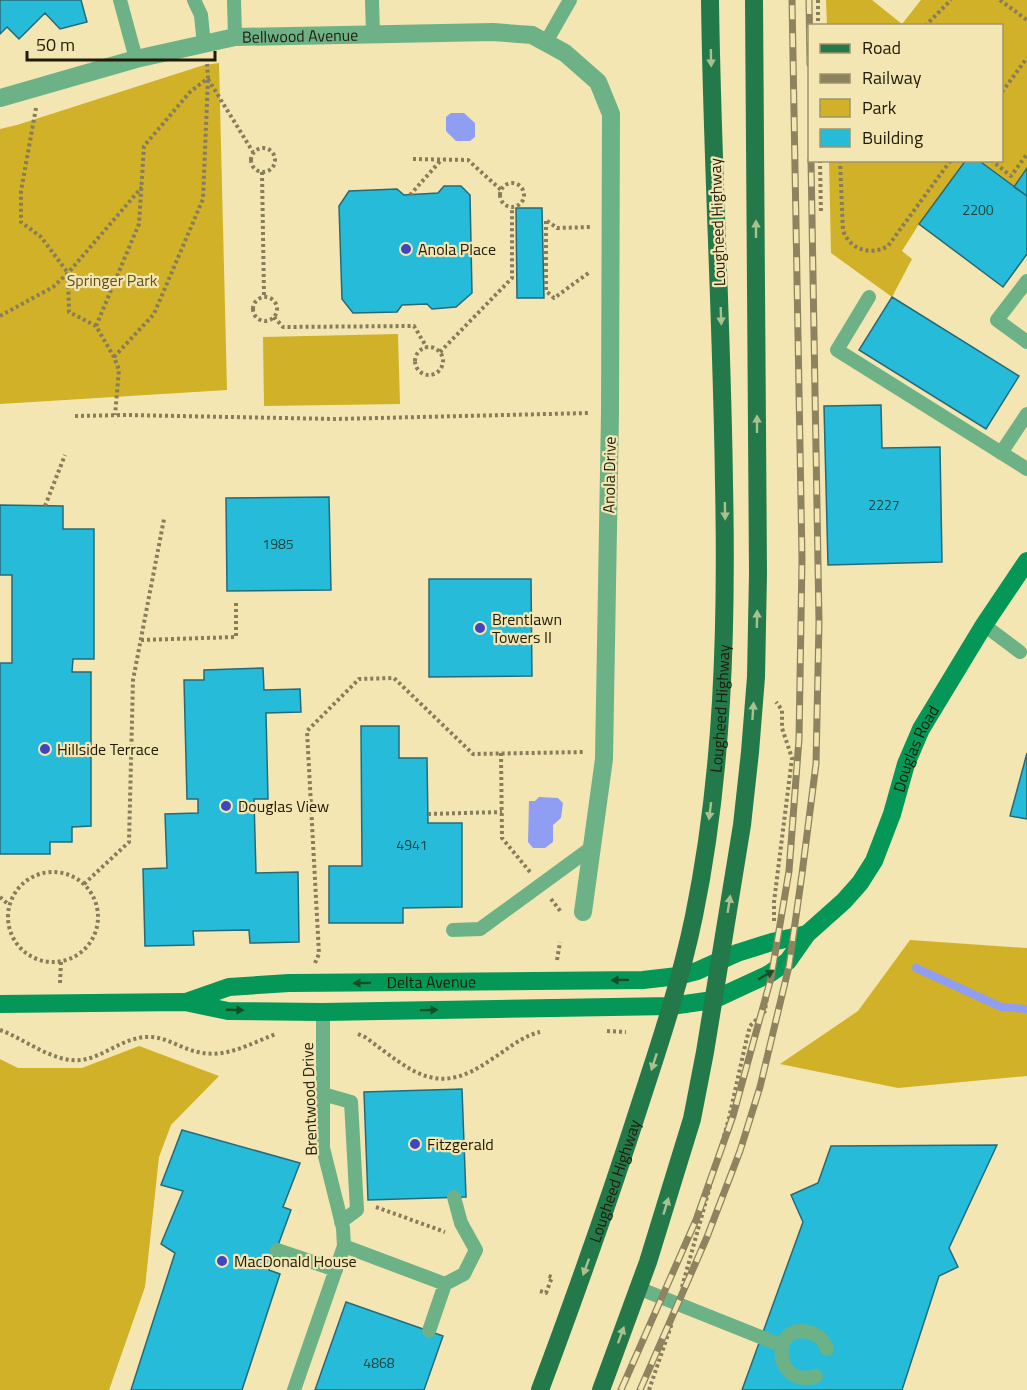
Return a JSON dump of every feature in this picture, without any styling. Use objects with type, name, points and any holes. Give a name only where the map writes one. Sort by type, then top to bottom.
[{"type":"main road","name":"Lougheed Highway","points":[[540,1390],[594,1243],[672,1006],[694,916],[711,805],[725,630],[722,350],[710,0]]},
{"type":"main road","name":"Lougheed Highway","points":[[601,1390],[648,1262],[689,1129],[742,825],[756,677],[758,574],[754,0]]},
{"type":"street","name":"Bellwood Avenue","points":[[0,98],[136,58],[235,37],[493,32],[532,35],[565,53]]},
{"type":"street","name":"Anola Drive","points":[[565,53],[598,82],[611,114],[610,413],[604,759],[583,912]]},
{"type":"street","name":"Douglas Road","points":[[672,1006],[713,1000],[769,974],[788,961],[807,934],[844,901],[860,883],[874,861],[892,814],[906,764],[921,729],[984,625],[1027,561]]},
{"type":"street","name":"Douglas Road","points":[[678,976],[697,971],[746,950],[807,934]]},
{"type":"street","name":"Delta Avenue","points":[[185,1002],[229,987],[289,983],[643,980],[678,976]]},
{"type":"street","name":"Delta Avenue","points":[[0,1004],[185,1002],[228,1011],[323,1012],[672,1006]]},
{"type":"lane","points":[[120,0],[136,58]]},
{"type":"lane","points":[[194,0],[209,44]]},
{"type":"lane","points":[[234,0],[235,37]]},
{"type":"lane","points":[[372,0],[373,34]]},
{"type":"lane","points":[[546,42],[570,0]]},
{"type":"lane","points":[[1027,281],[997,320],[1027,342]]},
{"type":"lane","points":[[869,297],[837,351],[1027,469]]},
{"type":"lane","points":[[1001,453],[1027,414]]},
{"type":"lane","points":[[984,625],[1020,652]]},
{"type":"lane","points":[[453,930],[480,929],[591,848]]},
{"type":"lane","name":"Brentwood Drive","points":[[294,1390],[344,1246],[341,1222],[323,1148],[323,1012]]},
{"type":"lane","points":[[323,1094],[351,1102],[357,1210],[341,1222]]},
{"type":"lane","points":[[429,1331],[445,1284],[465,1274],[476,1250],[461,1222],[453,1197]]},
{"type":"lane","points":[[344,1246],[445,1284]]},
{"type":"lane","points":[[277,1250],[336,1270]]},
{"type":"lane","points":[[638,1288],[783,1346]]},
{"type":"lane","points":[[816,1376],[806,1379],[790,1375],[780,1354],[783,1346],[793,1334],[807,1331],[821,1338],[827,1349]]},
{"type":"path","points":[[818,0],[818,24]]},
{"type":"path","points":[[927,24],[951,0]]},
{"type":"path","points":[[1000,0],[1027,20]]},
{"type":"path","points":[[114,357],[154,315],[203,199],[209,44]]},
{"type":"path","points":[[1003,91],[1027,58]]},
{"type":"path","points":[[208,78],[253,152]]},
{"type":"path","points":[[96,326],[139,224],[144,146],[190,92],[208,78]]},
{"type":"path","points":[[41,87],[21,191],[21,222],[40,237],[68,273],[69,312],[96,326],[114,357],[119,370],[115,415]]},
{"type":"path","points":[[264,147],[274,155],[275,163],[273,167],[262,172],[252,166],[250,159],[256,149],[264,147]]},
{"type":"path","points":[[994,162],[1011,176],[1027,154]]},
{"type":"path","points":[[413,159],[468,160],[501,190]]},
{"type":"path","points":[[410,195],[442,159]]},
{"type":"path","points":[[820,162],[821,214]]},
{"type":"path","points":[[840,162],[843,231],[848,242],[867,252],[878,252],[888,246],[950,162]]},
{"type":"path","points":[[262,172],[264,296]]},
{"type":"path","points":[[510,182],[522,186],[524,198],[519,205],[512,207],[501,202],[501,190],[510,182]]},
{"type":"path","points":[[0,316],[53,287],[68,273],[142,187]]},
{"type":"path","points":[[440,352],[512,278],[512,207]]},
{"type":"path","points":[[590,272],[554,298],[546,291],[546,221],[558,228],[591,227]]},
{"type":"path","points":[[264,296],[275,302],[277,310],[274,317],[263,321],[254,314],[254,302],[264,296]]},
{"type":"path","points":[[274,317],[283,327],[414,326],[427,348]]},
{"type":"path","points":[[427,348],[440,352],[443,360],[441,369],[433,375],[424,375],[417,369],[415,360],[419,352],[427,348]]},
{"type":"path","points":[[75,416],[335,419],[610,413]]},
{"type":"path","points":[[45,506],[65,455]]},
{"type":"path","points":[[84,884],[129,842],[133,680],[164,519]]},
{"type":"path","points":[[141,640],[236,637],[236,603]]},
{"type":"path","points":[[311,972],[319,954],[307,731],[359,680],[394,678],[473,754],[586,752]]},
{"type":"path","points":[[774,922],[774,902],[792,758],[782,728],[782,710]]},
{"type":"path","points":[[501,753],[502,838],[564,917]]},
{"type":"path","points":[[428,814],[502,812]]},
{"type":"path","points":[[56,872],[71,876],[84,884],[93,896],[98,910],[98,924],[85,950],[61,962],[44,962],[30,957],[19,947],[11,934],[8,920],[9,905],[16,891],[27,880],[41,873],[56,872]]},
{"type":"path","points":[[0,897],[9,905]]},
{"type":"path","points":[[555,969],[560,942]]},
{"type":"path","points":[[60,984],[61,962]]},
{"type":"path","points":[[649,1390],[678,1304],[729,1118],[750,1026],[765,1011]]},
{"type":"path","points":[[0,1030],[61,1058],[81,1060],[118,1044],[150,1037],[163,1039],[200,1053],[230,1052],[283,1033]]},
{"type":"path","points":[[356,1033],[407,1068],[434,1079],[447,1080],[463,1076],[483,1066],[527,1035],[549,1030]]},
{"type":"path","points":[[606,1031],[626,1032]]},
{"type":"path","points":[[357,1210],[373,1206],[444,1232],[461,1222]]},
{"type":"path","points":[[540,1292],[546,1293],[552,1276],[546,1275]]},
{"type":"green space","points":[[826,0],[872,0],[902,24],[827,24]]},
{"type":"green space","points":[[921,0],[1027,0],[1027,168],[1014,187],[979,162],[1003,162],[1003,24],[902,24]]},
{"type":"green space","name":"Springer Park","points":[[219,63],[227,390],[0,404],[0,129],[204,65]]},
{"type":"green space","points":[[829,162],[965,162],[902,251],[912,259],[892,297],[831,253]]},
{"type":"green space","points":[[398,334],[400,404],[264,406],[263,337]]},
{"type":"green space","points":[[910,940],[1027,948],[1027,1076],[898,1088],[780,1064],[858,1011]]},
{"type":"green space","points":[[139,1046],[219,1076],[171,1125],[159,1157],[145,1287],[109,1390],[0,1390],[0,1059],[18,1068],[82,1068]]},
{"type":"water","points":[[451,113],[464,113],[475,123],[475,137],[470,141],[456,141],[446,131],[446,117]]},
{"type":"water","points":[[539,797],[558,798],[563,803],[561,818],[553,825],[553,842],[545,848],[533,848],[528,842],[529,801],[535,801]]},
{"type":"building","points":[[0,0],[81,0],[87,22],[60,29],[45,13],[19,39],[7,27],[0,34]]},
{"type":"building","points":[[965,162],[981,162],[1027,196],[1027,254],[1003,287],[919,224]]},
{"type":"building","points":[[1027,168],[1027,196],[1014,187]]},
{"type":"building","name":"Anola Place","points":[[444,186],[461,186],[470,195],[472,293],[456,307],[432,309],[427,304],[402,305],[397,312],[353,313],[342,299],[339,206],[349,191],[397,189],[404,195],[438,193]]},
{"type":"building","points":[[516,208],[542,208],[544,298],[517,298]]},
{"type":"building","points":[[892,297],[1019,376],[986,429],[859,350]]},
{"type":"building","points":[[881,405],[882,448],[940,447],[942,562],[828,565],[824,406]]},
{"type":"building","points":[[329,497],[331,590],[227,591],[226,498]]},
{"type":"building","name":"Hillside Terrace","points":[[0,505],[63,506],[63,529],[94,529],[94,659],[73,659],[72,672],[91,672],[91,826],[72,827],[72,842],[50,842],[50,854],[0,854],[0,663],[12,663],[12,575],[0,575]]},
{"type":"building","name":"Brentlawn Towers II","points":[[429,579],[531,579],[532,676],[429,677]]},
{"type":"building","name":"Douglas View","points":[[263,668],[264,690],[300,689],[301,712],[266,713],[268,799],[254,799],[256,873],[298,872],[299,942],[250,943],[249,930],[193,931],[194,945],[145,946],[143,869],[167,868],[165,814],[198,813],[198,799],[187,799],[184,680],[204,680],[204,670]]},
{"type":"building","name":"Douglas View","points":[[361,726],[399,726],[399,758],[427,758],[428,823],[462,823],[462,907],[403,908],[403,923],[329,923],[329,866],[362,866]]},
{"type":"building","points":[[1027,753],[1027,819],[1010,816]]},
{"type":"building","name":"Fitzgerald","points":[[462,1089],[466,1197],[368,1200],[364,1092]]},
{"type":"building","name":"MacDonald House","points":[[182,1130],[300,1163],[283,1207],[291,1210],[269,1270],[280,1274],[242,1390],[131,1390],[175,1253],[161,1244],[183,1191],[161,1185]]},
{"type":"building","points":[[997,1145],[949,1248],[958,1267],[939,1276],[902,1390],[742,1390],[803,1222],[791,1195],[818,1183],[831,1146]]},
{"type":"building","points":[[346,1302],[443,1336],[424,1390],[315,1390]]},
{"type":"waterway","points":[[916,968],[1001,1007],[1027,1009]]},
{"type":"railway","points":[[621,1390],[696,1220],[733,1116],[771,978],[789,871],[799,739],[802,559],[792,0]]},
{"type":"railway","points":[[809,0],[809,24]]},
{"type":"railway","points":[[640,1390],[707,1237],[740,1151],[760,1087],[789,966],[802,874],[816,764],[819,622],[811,162]]},
{"type":"place","name":"Anola Place","points":[[406,249]]},
{"type":"place","name":"Brentlawn Towers II","points":[[480,628]]},
{"type":"place","name":"Hillside Terrace","points":[[45,749]]},
{"type":"place","name":"Douglas View","points":[[226,806]]},
{"type":"place","name":"Fitzgerald","points":[[415,1144]]},
{"type":"place","name":"MacDonald House","points":[[222,1261]]}]
